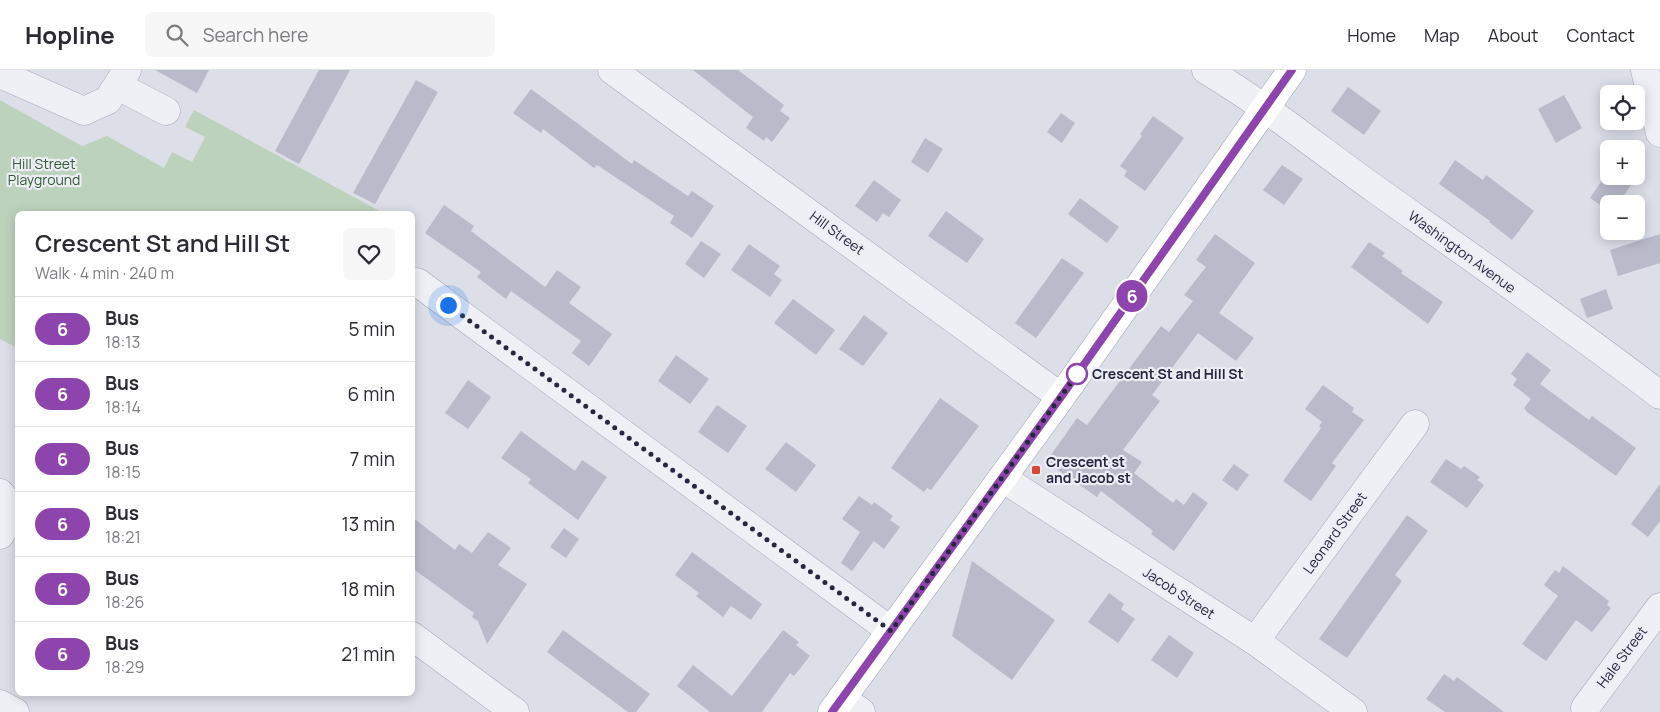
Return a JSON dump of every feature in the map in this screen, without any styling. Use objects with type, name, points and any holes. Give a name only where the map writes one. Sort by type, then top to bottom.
[{"type":"main road","points":[[845,707],[891,631],[1061,397],[1292,70]]},
{"type":"street","name":"Hill Street","points":[[612,70],[1061,397]]},
{"type":"street","name":"Washington Avenue","points":[[1206,70],[1243,92],[1660,395]]},
{"type":"street","points":[[1645,70],[1660,134]]},
{"type":"street","points":[[0,74],[84,111],[108,100],[122,78],[166,111]]},
{"type":"street","points":[[417,282],[891,631]]},
{"type":"street","name":"Leonard Street","points":[[1255,641],[1415,424]]},
{"type":"street","name":"Jacob Street","points":[[1002,478],[1255,641],[1352,712]]},
{"type":"street","points":[[0,493],[9,503],[11,514],[0,536]]},
{"type":"street","name":"Hale Street","points":[[1585,708],[1660,607]]},
{"type":"street","points":[[415,638],[515,712]]},
{"type":"street","points":[[0,704],[15,712]]},
{"type":"green space","name":"Hill Street Playground","points":[[0,100],[82,146],[107,136],[164,168],[172,152],[192,162],[205,137],[185,127],[194,110],[379,211],[15,211],[15,347],[0,339]]},
{"type":"building","points":[[155,70],[209,70],[197,93]]},
{"type":"building","points":[[319,70],[350,70],[299,164],[275,151]]},
{"type":"building","points":[[693,70],[738,70],[784,105],[780,111],[790,118],[772,142],[766,137],[764,141],[746,128],[753,117]]},
{"type":"building","points":[[416,80],[438,92],[375,204],[353,193]]},
{"type":"building","points":[[1348,87],[1381,111],[1364,135],[1331,111]]},
{"type":"building","points":[[531,89],[632,164],[634,160],[688,196],[692,191],[714,206],[692,238],[670,223],[674,216],[597,165],[594,168],[543,129],[541,133],[513,113]]},
{"type":"building","points":[[1564,95],[1582,128],[1556,143],[1538,109]]},
{"type":"building","points":[[1061,113],[1075,123],[1062,143],[1047,132]]},
{"type":"building","points":[[1153,116],[1184,138],[1145,191],[1124,176],[1127,171],[1120,166],[1142,136],[1140,134]]},
{"type":"building","points":[[925,138],[943,149],[928,173],[911,162]]},
{"type":"building","points":[[1455,160],[1483,180],[1486,175],[1534,211],[1512,240],[1490,221],[1439,184]]},
{"type":"building","points":[[1282,165],[1303,179],[1284,205],[1263,190]]},
{"type":"building","points":[[874,180],[901,200],[889,217],[883,213],[877,222],[855,206]]},
{"type":"building","points":[[1600,183],[1600,185],[1631,185],[1624,195],[1600,195],[1600,205],[1590,198]]},
{"type":"building","points":[[1080,198],[1119,227],[1107,243],[1068,214]]},
{"type":"building","points":[[444,205],[474,226],[471,231],[545,287],[557,270],[581,287],[569,303],[612,334],[589,366],[572,353],[581,341],[511,291],[506,299],[477,277],[481,272],[425,233]]},
{"type":"building","points":[[946,211],[984,239],[967,263],[928,236]]},
{"type":"building","points":[[1215,234],[1255,263],[1219,313],[1254,338],[1236,361],[1198,333],[1152,395],[1160,401],[1123,450],[1142,462],[1134,473],[1173,503],[1176,499],[1184,505],[1193,492],[1208,503],[1174,551],[1151,534],[1153,531],[1101,491],[1097,497],[1046,462],[1077,418],[1087,425],[1161,326],[1169,332],[1193,301],[1184,295],[1206,267],[1196,260]]},
{"type":"building","points":[[1660,234],[1660,263],[1618,276],[1610,250]]},
{"type":"building","points":[[701,241],[721,254],[704,278],[685,264]]},
{"type":"building","points":[[1369,242],[1385,253],[1382,256],[1403,271],[1401,273],[1443,302],[1428,324],[1351,267]]},
{"type":"building","points":[[749,244],[780,266],[774,274],[782,280],[770,297],[731,270]]},
{"type":"building","points":[[1062,258],[1084,273],[1036,338],[1015,323]]},
{"type":"building","points":[[1606,289],[1613,309],[1587,318],[1580,299]]},
{"type":"building","points":[[793,299],[835,330],[816,355],[774,323]]},
{"type":"building","points":[[864,315],[888,333],[863,366],[839,349]]},
{"type":"building","points":[[1527,352],[1551,370],[1540,384],[1589,420],[1592,416],[1636,448],[1616,476],[1524,408],[1531,399],[1513,385],[1517,379],[1511,374]]},
{"type":"building","points":[[676,355],[709,379],[690,404],[658,381]]},
{"type":"building","points":[[468,380],[491,397],[468,429],[445,413]]},
{"type":"building","points":[[1323,385],[1354,408],[1352,412],[1364,420],[1332,463],[1336,466],[1311,501],[1283,481],[1321,428],[1319,426],[1322,422],[1305,409]]},
{"type":"building","points":[[940,398],[979,426],[931,490],[927,488],[924,492],[891,468]]},
{"type":"building","points":[[717,405],[747,426],[728,453],[698,432]]},
{"type":"building","points":[[521,431],[575,471],[582,460],[607,477],[578,520],[528,483],[531,479],[501,458]]},
{"type":"building","points":[[786,442],[816,465],[796,492],[765,469]]},
{"type":"building","points":[[1446,459],[1461,469],[1464,466],[1480,477],[1477,480],[1484,485],[1467,508],[1430,482]]},
{"type":"building","points":[[1234,464],[1249,475],[1237,491],[1222,480]]},
{"type":"building","points":[[1660,484],[1660,521],[1648,537],[1631,524]]},
{"type":"building","points":[[859,496],[872,505],[874,502],[893,516],[890,520],[900,527],[884,549],[874,541],[852,571],[841,563],[860,532],[842,519]]},
{"type":"building","points":[[1407,515],[1428,531],[1395,575],[1402,581],[1347,658],[1319,639]]},
{"type":"building","points":[[415,519],[455,550],[459,544],[472,553],[488,532],[511,548],[498,565],[527,584],[487,644],[478,621],[472,617],[474,613],[415,570]]},
{"type":"building","points":[[564,528],[579,539],[566,558],[550,547]]},
{"type":"building","points":[[692,552],[762,604],[751,620],[731,606],[723,617],[696,596],[699,593],[675,575]]},
{"type":"building","points":[[972,561],[1055,620],[1012,680],[952,636]]},
{"type":"building","points":[[1563,566],[1609,601],[1607,605],[1611,608],[1592,632],[1576,620],[1546,661],[1522,644],[1558,596],[1544,585],[1555,570],[1559,573]]},
{"type":"building","points":[[1109,593],[1124,604],[1121,609],[1135,619],[1118,643],[1088,622]]},
{"type":"building","points":[[563,630],[650,694],[636,712],[628,712],[547,652]]},
{"type":"building","points":[[783,630],[799,642],[796,645],[810,656],[794,676],[790,673],[762,712],[710,712],[677,686],[693,665],[732,696]]},
{"type":"building","points":[[1169,635],[1194,653],[1177,678],[1151,660]]},
{"type":"building","points":[[1444,674],[1454,681],[1457,677],[1504,712],[1445,712],[1426,699]]},
{"type":"bus line","name":"6","points":[[832,712],[1061,397],[1292,70]]},
{"type":"place","name":"Crescent St and Hill St","points":[[1077,374]]},
{"type":"place","name":"Crescent st and Jacob st","points":[[1036,470]]},
{"type":"route","points":[[448,305],[891,631],[1077,374]]}]
